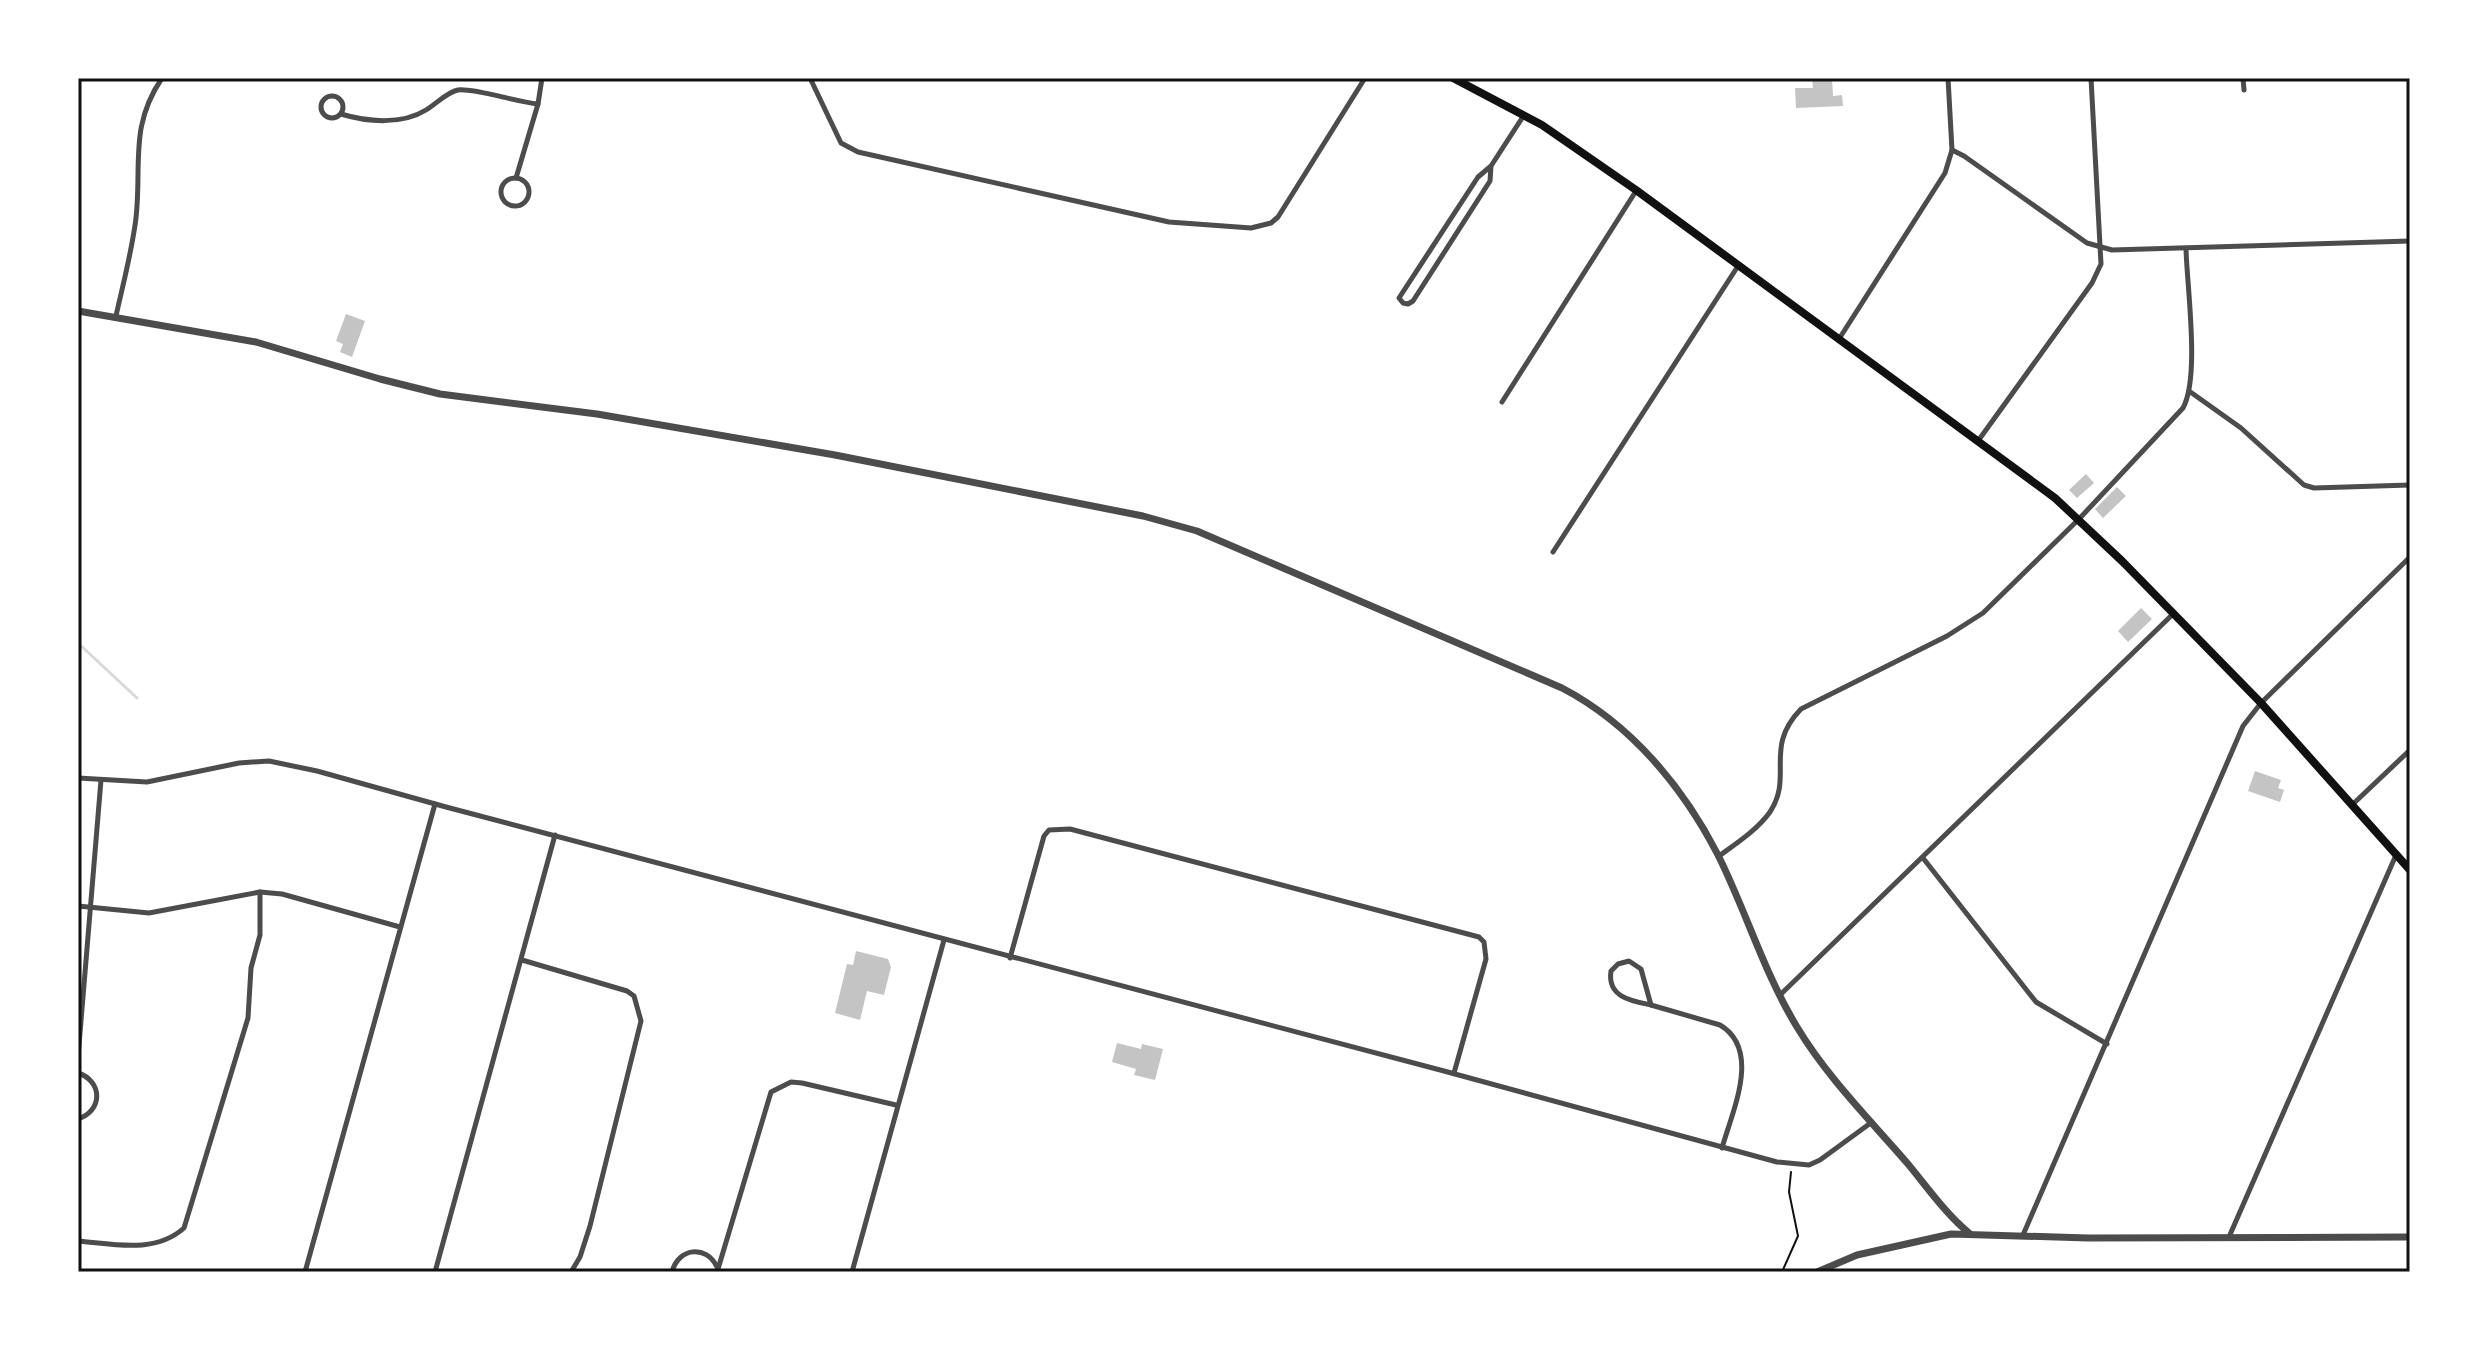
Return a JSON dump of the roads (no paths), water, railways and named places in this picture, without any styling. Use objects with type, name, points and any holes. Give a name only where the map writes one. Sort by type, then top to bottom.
[{"type":"main road","points":[[1453,78],[1524,115],[1636,190],[2055,498],[2261,703],[2410,870]]},
{"type":"street","points":[[116,316],[136,214],[139,127],[162,78]]},
{"type":"street","points":[[516,178],[538,104],[542,78]]},
{"type":"street","points":[[810,78],[841,143],[858,152],[1169,222],[1251,228],[1271,223],[1278,217],[1365,78]]},
{"type":"street","points":[[1839,339],[1945,173],[1952,150],[1948,78]]},
{"type":"street","points":[[1978,441],[2092,283],[2101,264],[2091,78]]},
{"type":"street","points":[[2243,78],[2244,90]]},
{"type":"street","points":[[341,114],[344,106],[339,98],[331,95],[324,99],[321,105],[323,114],[332,118],[341,114],[358,120],[394,120],[425,111],[457,90],[538,104]]},
{"type":"street","points":[[1491,166],[1490,181],[1413,301],[1403,303],[1399,298],[1478,177],[1491,166],[1524,115]]},
{"type":"street","points":[[1952,150],[2087,243],[2101,248],[2186,249],[2410,241]]},
{"type":"street","points":[[516,178],[526,183],[529,196],[524,203],[513,206],[503,200],[501,190],[505,182],[516,178]]},
{"type":"street","points":[[1502,402],[1636,190]]},
{"type":"street","points":[[1719,856],[1750,834],[1770,811],[1781,772],[1779,749],[1788,723],[1801,709],[1947,636],[1983,613],[2079,519],[2183,408],[2189,391],[2191,369],[2186,249]]},
{"type":"street","points":[[1553,552],[1738,266]]},
{"type":"street","points":[[78,311],[256,342],[440,394],[597,414],[835,455],[1143,516],[1197,531],[1584,699],[1659,766],[1684,796],[1719,856],[1780,995],[1816,1055],[1969,1233]]},
{"type":"street","points":[[2189,391],[2241,428],[2304,485],[2314,488],[2410,485]]},
{"type":"street","points":[[2023,1235],[2243,726],[2261,703],[2410,557]]},
{"type":"street","points":[[1780,995],[2173,614]]},
{"type":"street","points":[[2353,804],[2410,750]]},
{"type":"street","points":[[78,778],[147,782],[239,763],[269,761],[317,771],[1010,958],[1454,1073],[1765,1160],[1809,1165],[1872,1122]]},
{"type":"street","points":[[78,1057],[101,780]]},
{"type":"street","points":[[305,1272],[435,804]]},
{"type":"street","points":[[1010,958],[1040,846],[1049,830],[1070,829],[1471,934],[1484,942],[1486,959],[1454,1073]]},
{"type":"street","points":[[435,1272],[555,835]]},
{"type":"street","points":[[2229,1237],[2396,855]]},
{"type":"street","points":[[1923,858],[2036,1002],[2107,1044]]},
{"type":"street","points":[[78,906],[149,913],[260,892],[282,894],[400,927]]},
{"type":"street","points":[[78,1241],[149,1244],[173,1238],[184,1228],[248,1018],[251,968],[260,935],[260,892]]},
{"type":"street","points":[[852,1272],[944,940]]},
{"type":"street","points":[[522,960],[627,991],[634,996],[641,1021],[590,1226],[580,1257],[571,1272]]},
{"type":"street","points":[[1651,1005],[1644,977],[1637,964],[1629,961],[1614,967],[1610,977],[1616,993],[1630,1001],[1720,1025],[1728,1029],[1738,1043],[1742,1073],[1722,1148]]},
{"type":"street","points":[[78,1073],[94,1084],[97,1099],[91,1112],[78,1119]]},
{"type":"street","points":[[718,1271],[771,1092],[791,1082],[802,1083],[896,1105]]},
{"type":"street","points":[[1817,1272],[1857,1255],[1915,1241],[1969,1233],[2410,1237]]},
{"type":"street","points":[[672,1272],[681,1256],[695,1251],[710,1256],[718,1271]]},
{"type":"waterway","points":[[78,643],[137,698]]}]
